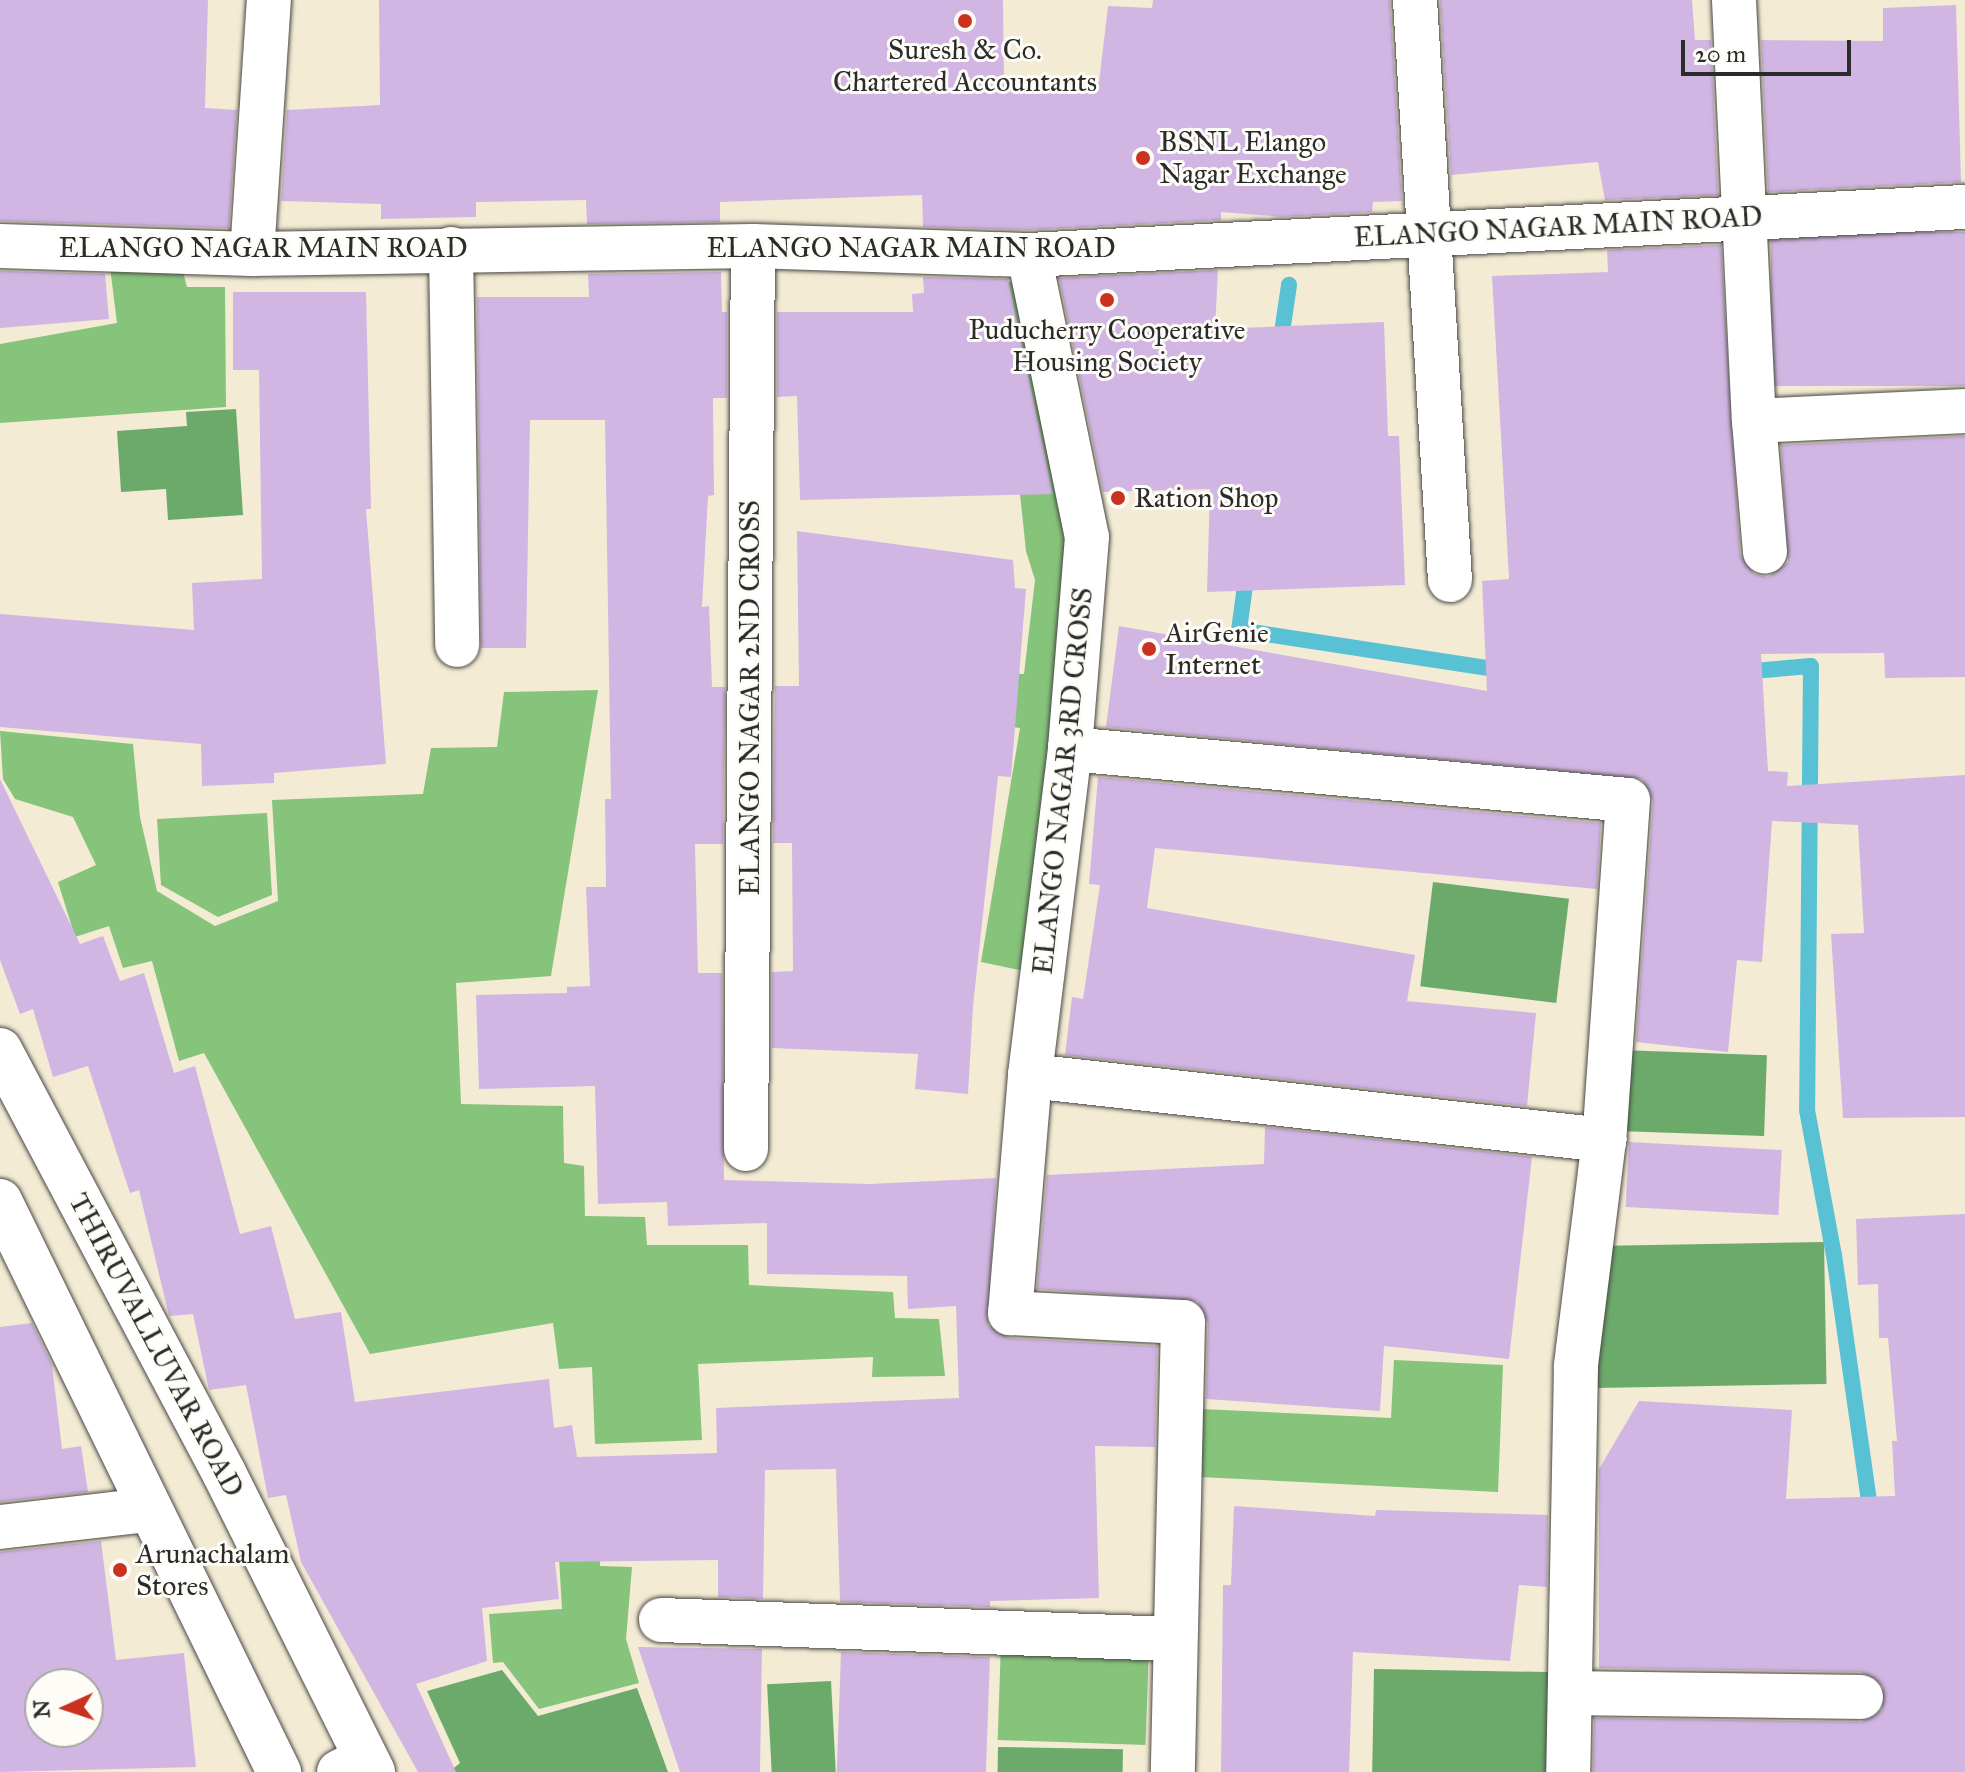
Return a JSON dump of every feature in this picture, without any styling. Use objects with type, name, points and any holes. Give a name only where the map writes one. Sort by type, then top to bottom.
[{"type":"street","points":[[252,254],[269,0]]},
{"type":"street","points":[[1415,0],[1450,580]]},
{"type":"street","points":[[1734,0],[1754,421],[1765,552]]},
{"type":"street","name":"ELANGO NAGAR MAIN ROAD","points":[[0,246],[252,254],[753,246],[1029,255],[1965,207]]},
{"type":"street","name":"ELANGO NAGAR 2ND CROSS","points":[[746,1149],[753,246]]},
{"type":"street","points":[[451,249],[457,645]]},
{"type":"street","name":"ELANGO NAGAR 3RD CROSS","points":[[1029,255],[1087,537],[1070,749],[1030,1076],[1010,1313],[1183,1322],[1172,1639]]},
{"type":"street","points":[[1754,421],[1965,411]]},
{"type":"street","points":[[1070,749],[1628,800],[1604,1140],[1576,1366],[1568,1772]]},
{"type":"street","name":"THIRUVALLUVAR ROAD","points":[[0,1050],[224,1473],[359,1767]]},
{"type":"street","points":[[1030,1076],[1604,1140]]},
{"type":"street","points":[[0,1201],[148,1510],[279,1772]]},
{"type":"street","points":[[0,1527],[148,1510]]},
{"type":"street","points":[[661,1620],[1172,1639],[1173,1772]]},
{"type":"street","points":[[1570,1693],[1861,1697]]},
{"type":"green space","points":[[109,259],[180,260],[187,287],[225,287],[226,407],[0,423],[0,344],[117,323]]},
{"type":"green space","points":[[1027,279],[1078,525],[1034,973],[981,962],[1020,728],[928,715],[929,672],[1024,674],[1035,580],[1026,551],[998,284]]},
{"type":"green space","points":[[236,409],[243,515],[168,520],[166,489],[121,492],[117,431],[187,426],[186,412]]},
{"type":"green space","points":[[598,690],[551,976],[456,983],[461,1104],[563,1106],[564,1163],[584,1166],[585,1216],[645,1217],[647,1245],[748,1245],[749,1285],[893,1292],[895,1318],[939,1319],[945,1376],[872,1377],[873,1357],[698,1364],[702,1440],[595,1444],[592,1367],[559,1369],[553,1323],[370,1354],[204,1053],[179,1061],[152,961],[123,968],[109,926],[75,937],[58,882],[96,865],[73,817],[15,799],[3,779],[0,731],[133,744],[140,817],[157,891],[215,926],[278,901],[272,800],[423,794],[431,748],[497,747],[504,692]]},
{"type":"green space","points":[[267,813],[272,895],[218,917],[161,885],[157,819]]},
{"type":"green space","points":[[1433,882],[1569,899],[1556,1003],[1420,986]]},
{"type":"green space","points":[[1620,1050],[1767,1055],[1764,1136],[1617,1131]]},
{"type":"green space","points":[[1824,1242],[1826,1384],[1597,1388],[1594,1246]]},
{"type":"green space","points":[[1394,1360],[1503,1365],[1498,1492],[1200,1477],[1202,1409],[1391,1418]]},
{"type":"green space","points":[[597,1459],[600,1566],[632,1567],[626,1639],[639,1683],[539,1709],[503,1662],[493,1663],[489,1614],[562,1609],[557,1524]]},
{"type":"green space","points":[[1001,1643],[1149,1648],[1146,1745],[998,1740]]},
{"type":"green space","points":[[1374,1669],[1558,1672],[1556,1772],[1372,1772]]},
{"type":"green space","points":[[502,1670],[538,1716],[637,1688],[668,1772],[449,1772],[460,1763],[427,1691]]},
{"type":"green space","points":[[831,1681],[836,1772],[772,1772],[767,1684]]},
{"type":"green space","points":[[998,1747],[1123,1749],[1123,1772],[998,1772]]},
{"type":"building","points":[[0,0],[208,0],[205,108],[237,110],[229,228],[0,221]]},
{"type":"building","points":[[379,0],[1003,0],[1004,88],[1099,82],[1108,6],[1152,8],[1153,0],[1390,0],[1402,201],[1373,202],[1372,212],[1283,217],[1221,212],[1221,220],[1029,230],[923,227],[922,195],[720,202],[720,222],[587,224],[586,200],[476,202],[476,217],[381,219],[381,204],[281,201],[287,110],[380,105]]},
{"type":"building","points":[[1440,0],[1692,0],[1695,40],[1711,40],[1718,195],[1605,200],[1598,162],[1451,175]]},
{"type":"building","points":[[1956,5],[1961,182],[1768,192],[1761,40],[1883,41],[1883,8]]},
{"type":"building","points":[[1771,232],[1965,232],[1965,386],[1771,386]]},
{"type":"building","points":[[1721,245],[1740,554],[1754,574],[1768,577],[1788,562],[1781,445],[1965,436],[1965,677],[1885,678],[1884,653],[1761,654],[1768,771],[1788,772],[1787,786],[1965,775],[1965,1117],[1843,1118],[1831,934],[1864,933],[1858,825],[1772,821],[1762,962],[1737,960],[1728,1052],[1636,1042],[1653,802],[1642,779],[1106,727],[1119,626],[1487,691],[1482,581],[1509,579],[1492,276],[1608,272],[1607,250]]},
{"type":"building","points":[[1218,270],[1215,329],[1384,322],[1388,436],[1399,436],[1405,585],[1207,592],[1210,489],[1103,492],[1059,278]]},
{"type":"building","points":[[0,271],[105,274],[109,319],[0,328]]},
{"type":"building","points":[[721,272],[722,312],[727,312],[727,398],[713,398],[714,495],[708,496],[702,607],[709,606],[712,687],[725,687],[723,844],[695,844],[698,973],[722,973],[724,1180],[870,1184],[996,1178],[988,1325],[1009,1338],[1157,1346],[1155,1447],[1095,1446],[1099,1598],[990,1601],[990,1607],[840,1602],[836,1469],[765,1470],[763,1599],[718,1597],[718,1560],[555,1562],[559,1599],[482,1608],[487,1661],[416,1684],[456,1772],[418,1772],[301,1562],[286,1495],[268,1498],[246,1385],[209,1390],[193,1314],[169,1316],[139,1190],[130,1193],[88,1066],[53,1077],[33,1009],[20,1014],[0,960],[0,779],[80,944],[103,936],[120,981],[144,973],[174,1073],[195,1066],[240,1234],[271,1226],[295,1319],[341,1312],[355,1402],[549,1379],[554,1428],[572,1425],[577,1457],[717,1453],[716,1408],[959,1398],[956,1306],[908,1309],[907,1276],[767,1274],[767,1223],[668,1226],[667,1202],[598,1204],[595,1086],[479,1089],[476,995],[567,993],[567,987],[590,986],[586,887],[606,887],[605,799],[611,799],[605,420],[530,420],[526,648],[481,648],[477,297],[589,297],[588,274]]},
{"type":"building","points":[[923,277],[1008,279],[1053,494],[800,500],[797,396],[777,397],[777,312],[913,312],[912,294],[924,293]]},
{"type":"building","points":[[233,292],[366,292],[371,509],[366,509],[386,764],[274,773],[274,783],[202,786],[201,744],[0,727],[0,614],[194,630],[192,583],[262,579],[259,370],[233,370]]},
{"type":"building","points":[[797,531],[1013,560],[1015,588],[1026,589],[1011,777],[998,776],[973,1006],[968,1094],[915,1089],[918,1054],[772,1048],[772,972],[793,971],[792,843],[773,843],[775,686],[799,686]]},
{"type":"building","points":[[1098,777],[1601,823],[1597,889],[1155,848],[1147,908],[1415,955],[1407,1001],[1536,1013],[1527,1106],[1065,1055],[1072,997],[1083,999],[1100,885],[1089,884]]},
{"type":"building","points":[[1265,1127],[1532,1157],[1509,1359],[1384,1346],[1380,1411],[1206,1399],[1208,1323],[1197,1301],[1037,1289],[1047,1175],[1264,1164]]},
{"type":"building","points":[[1629,1142],[1782,1150],[1778,1215],[1626,1207]]},
{"type":"building","points":[[1965,1214],[1965,1772],[1593,1772],[1594,1718],[1861,1722],[1882,1710],[1883,1686],[1861,1672],[1599,1668],[1599,1469],[1639,1401],[1792,1410],[1786,1499],[1895,1496],[1892,1441],[1897,1441],[1888,1338],[1879,1338],[1878,1284],[1858,1285],[1856,1219]]},
{"type":"building","points":[[32,1323],[52,1365],[62,1449],[81,1446],[88,1492],[0,1502],[0,1327]]},
{"type":"building","points":[[1234,1506],[1375,1516],[1376,1510],[1548,1515],[1547,1587],[1519,1585],[1510,1661],[1353,1652],[1349,1772],[1221,1772],[1223,1585],[1231,1585]]},
{"type":"building","points":[[101,1541],[116,1660],[184,1653],[196,1767],[0,1772],[0,1552]]},
{"type":"building","points":[[638,1647],[762,1649],[760,1772],[680,1772]]},
{"type":"building","points":[[841,1652],[990,1657],[986,1772],[837,1772]]},
{"type":"waterway","points":[[1280,346],[1289,285]]},
{"type":"waterway","points":[[1247,571],[1239,630],[1508,671]]},
{"type":"waterway","points":[[1741,672],[1811,666],[1807,1110],[1834,1255],[1871,1515]]},
{"type":"place","name":"Suresh & Co. Chartered Accountants","points":[[965,21]]},
{"type":"place","name":"BSNL Elango Nagar Exchange","points":[[1143,158]]},
{"type":"place","name":"Puducherry Cooperative Housing Society","points":[[1107,300]]},
{"type":"place","name":"Ration Shop","points":[[1118,498]]},
{"type":"place","name":"AirGenie Internet","points":[[1149,649]]},
{"type":"place","name":"Arunachalam Stores","points":[[120,1570]]}]
